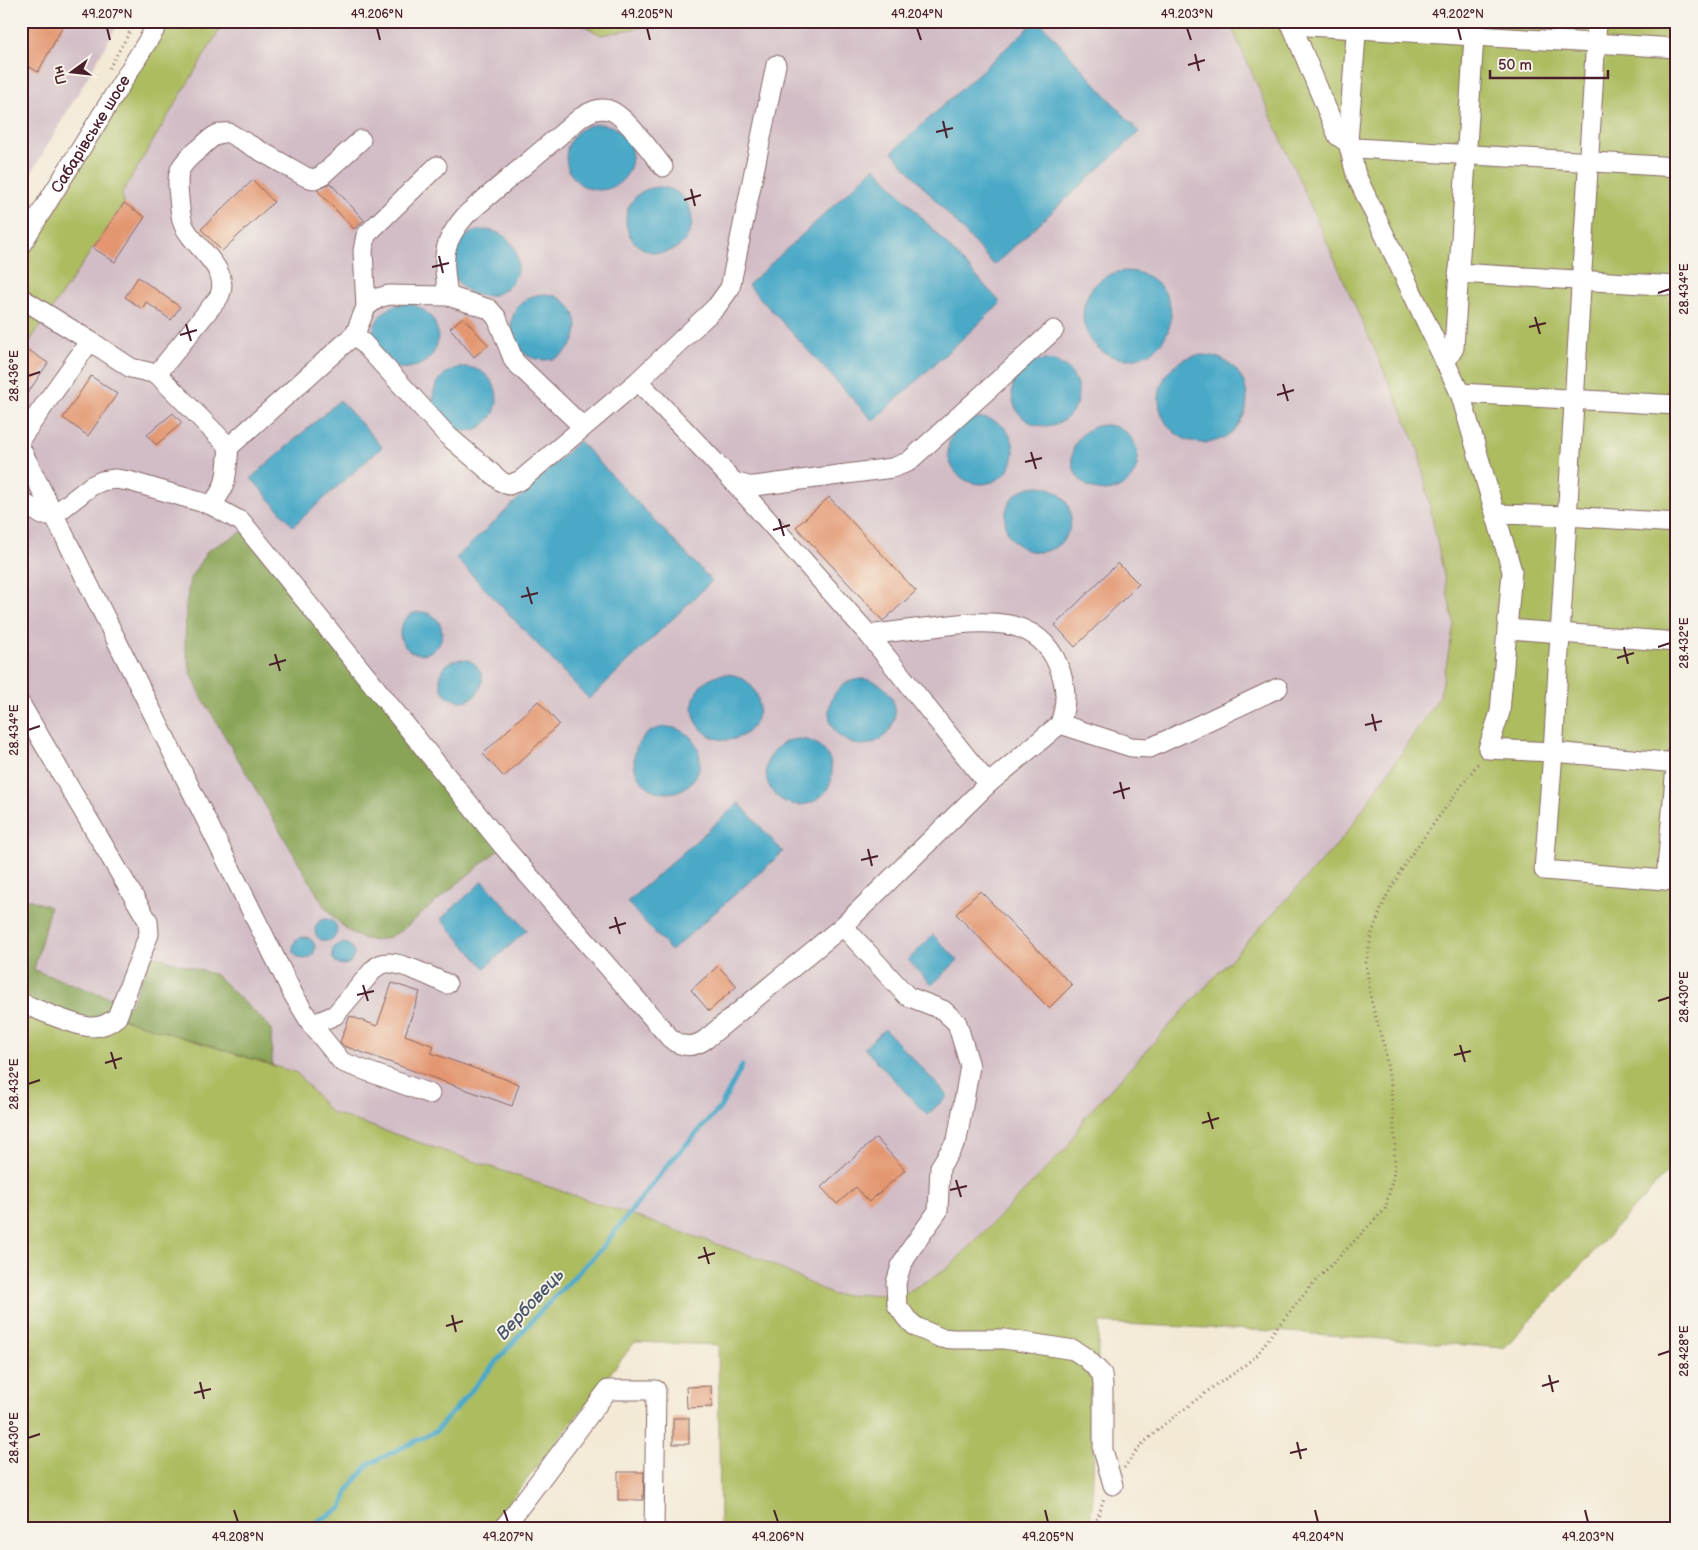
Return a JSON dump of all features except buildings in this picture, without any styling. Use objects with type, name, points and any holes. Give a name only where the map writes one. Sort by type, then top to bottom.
[{"type":"street","name":"Сабарівське шосе","points":[[21,246],[160,21]]},
{"type":"street","points":[[1597,21],[1553,752],[1544,870],[1671,881],[1677,754]]},
{"type":"street","points":[[1677,48],[1596,43],[1475,28],[1290,23],[1338,136],[1356,148],[1677,167]]},
{"type":"street","points":[[1357,25],[1348,142],[1356,175],[1460,393],[1512,571],[1500,712],[1488,749],[1553,752],[1676,763]]},
{"type":"street","points":[[1446,361],[1454,348],[1475,28]]},
{"type":"street","points":[[355,334],[448,436],[505,484],[514,484],[522,480],[638,381],[717,306],[730,288],[776,65]]},
{"type":"street","points":[[448,296],[445,251],[454,229],[467,214],[587,113],[603,109],[615,112],[663,167]]},
{"type":"street","points":[[157,374],[219,297],[223,286],[218,270],[186,230],[183,223],[177,182],[179,170],[184,162],[214,137],[224,132],[233,134],[306,177],[314,179],[321,176],[360,140]]},
{"type":"street","points":[[211,505],[222,493],[225,484],[229,447],[355,334],[366,307],[362,251],[366,235],[437,166]]},
{"type":"street","points":[[1458,273],[1677,286]]},
{"type":"street","points":[[366,307],[378,298],[389,295],[448,296],[489,309],[497,318],[514,361],[583,427]]},
{"type":"street","points":[[21,298],[131,368],[157,374],[229,447]]},
{"type":"street","points":[[734,482],[755,486],[892,468],[908,462],[1054,330]]},
{"type":"street","points":[[21,438],[90,341]]},
{"type":"street","points":[[638,381],[734,482],[869,635],[988,784]]},
{"type":"street","points":[[1460,393],[1677,405]]},
{"type":"street","points":[[21,450],[293,994],[312,1025],[342,1062],[430,1094]]},
{"type":"street","points":[[21,501],[42,514],[54,515],[91,486],[102,481],[115,479],[130,481],[211,505],[242,522],[503,846],[675,1043],[687,1046],[700,1044],[843,926],[988,784],[1060,724],[1066,701],[1064,679],[1047,645],[1032,633],[1006,624],[982,622],[869,635]]},
{"type":"street","points":[[1496,514],[1567,516],[1677,523]]},
{"type":"street","points":[[1508,630],[1677,642]]},
{"type":"street","points":[[1060,724],[1131,747],[1150,748],[1278,688]]},
{"type":"street","points":[[21,705],[145,916],[148,922],[149,934],[117,1017],[108,1024],[96,1027],[85,1026],[21,1003]]},
{"type":"street","points":[[843,926],[907,996],[943,1010],[958,1023],[970,1066],[957,1140],[940,1167],[938,1211],[901,1266],[896,1283],[897,1305],[907,1319],[916,1327],[928,1334],[941,1338],[954,1340],[1004,1339],[1074,1350],[1086,1358],[1102,1374],[1104,1386],[1103,1450],[1113,1485]]},
{"type":"street","points":[[312,1025],[335,1015],[374,969],[381,964],[389,962],[398,964],[447,984]]},
{"type":"street","points":[[503,1529],[608,1390],[656,1390],[654,1529]]},
{"type":"path","points":[[1094,1529],[1105,1496],[1140,1446],[1160,1428],[1257,1355],[1311,1286],[1385,1209],[1394,1174],[1394,1127],[1388,1070],[1371,1000],[1366,963],[1372,933],[1385,899],[1408,859],[1488,749]]},
{"type":"shaded area","points":[[21,21],[120,21],[21,191]]},
{"type":"shaded area","points":[[225,21],[576,21],[601,35],[642,27],[641,21],[1229,21],[1418,448],[1454,625],[1440,696],[1343,838],[1084,1118],[1066,1149],[947,1269],[904,1294],[833,1295],[763,1260],[330,1112],[297,1073],[117,1017],[21,1003],[21,354],[124,203],[122,193]]},
{"type":"green space","points":[[169,21],[225,21],[122,193],[124,203],[21,354],[21,247]]},
{"type":"green space","points":[[576,21],[641,21],[642,27],[601,35]]},
{"type":"green space","points":[[1229,21],[1677,21],[1677,1162],[1504,1348],[1274,1331],[1099,1323],[1091,1529],[720,1529],[718,1345],[635,1342],[488,1529],[21,1529],[21,1003],[117,1017],[297,1073],[330,1112],[763,1260],[833,1295],[904,1294],[947,1269],[1066,1149],[1084,1118],[1343,838],[1440,696],[1454,625],[1418,448]]},
{"type":"green space","points":[[248,529],[503,846],[402,930],[387,938],[368,939],[351,933],[324,906],[200,694],[191,673],[185,646],[186,605],[190,578],[208,550]]},
{"type":"green space","points":[[21,896],[50,907],[34,970],[130,1005],[152,955],[216,975],[271,1028],[272,1065],[117,1017],[108,1024],[21,1003]]},
{"type":"water","points":[[1036,21],[1039,21],[1139,132],[994,265],[892,152]]},
{"type":"water","points":[[599,124],[612,127],[622,134],[629,144],[632,157],[629,170],[622,180],[612,187],[599,190],[586,187],[576,180],[569,170],[566,157],[569,144],[576,134],[586,127]]},
{"type":"water","points":[[875,167],[1001,303],[873,421],[748,285]]},
{"type":"water","points":[[659,187],[672,190],[682,197],[689,207],[692,220],[689,233],[682,243],[672,250],[659,253],[646,250],[636,243],[629,233],[626,220],[629,207],[636,197],[646,190]]},
{"type":"water","points":[[485,230],[498,233],[508,240],[515,250],[518,263],[515,276],[508,286],[498,293],[485,296],[472,293],[462,286],[455,276],[452,263],[455,250],[462,240],[472,233]]},
{"type":"water","points":[[1118,271],[1136,271],[1152,278],[1164,290],[1171,306],[1171,324],[1164,340],[1152,352],[1136,359],[1118,359],[1102,352],[1090,340],[1083,324],[1083,306],[1090,290],[1102,278]]},
{"type":"water","points":[[544,294],[557,297],[567,304],[574,314],[577,327],[574,340],[567,350],[557,357],[544,360],[531,357],[521,350],[514,340],[511,327],[514,314],[521,304],[531,297]]},
{"type":"water","points":[[408,303],[423,309],[432,319],[437,330],[437,342],[433,353],[425,362],[413,367],[397,368],[372,340],[373,332],[382,314],[400,304]]},
{"type":"water","points":[[1194,355],[1212,355],[1228,362],[1240,374],[1247,390],[1247,408],[1240,424],[1228,436],[1212,443],[1194,443],[1178,436],[1166,424],[1159,408],[1159,390],[1166,374],[1178,362]]},
{"type":"water","points":[[1045,360],[1058,363],[1068,370],[1075,380],[1078,393],[1075,406],[1068,416],[1058,423],[1045,426],[1032,423],[1022,416],[1015,406],[1012,393],[1015,380],[1022,370],[1032,363]]},
{"type":"water","points":[[459,367],[471,367],[488,376],[495,387],[497,399],[495,411],[488,422],[471,431],[459,431],[447,426],[438,417],[433,405],[433,393],[438,381],[447,372]]},
{"type":"water","points":[[340,400],[382,447],[293,526],[251,478]]},
{"type":"water","points":[[981,418],[994,421],[1004,428],[1011,438],[1014,451],[1011,464],[1004,474],[994,481],[981,484],[968,481],[958,474],[951,464],[948,451],[951,438],[958,428],[968,421]]},
{"type":"water","points":[[1105,425],[1118,428],[1128,435],[1135,445],[1138,458],[1135,471],[1128,481],[1118,488],[1105,491],[1092,488],[1082,481],[1075,471],[1072,458],[1075,445],[1082,435],[1092,428]]},
{"type":"water","points":[[579,441],[712,581],[589,699],[456,558]]},
{"type":"water","points":[[1038,486],[1051,489],[1061,496],[1068,506],[1071,519],[1068,532],[1061,542],[1051,549],[1038,552],[1025,549],[1015,542],[1008,532],[1005,519],[1008,506],[1015,496],[1025,489]]},
{"type":"water","points":[[421,612],[436,618],[442,633],[436,648],[421,654],[406,648],[400,633],[406,618]]},
{"type":"water","points":[[461,659],[476,665],[482,680],[476,695],[461,701],[446,695],[440,680],[446,665]]},
{"type":"water","points":[[726,674],[739,677],[749,684],[756,694],[759,707],[756,720],[749,730],[739,737],[726,740],[713,737],[703,730],[696,720],[693,707],[696,694],[703,684],[713,677]]},
{"type":"water","points":[[862,679],[875,682],[885,689],[892,699],[895,712],[892,725],[885,735],[875,742],[862,745],[849,742],[839,735],[832,725],[829,712],[832,699],[839,689],[849,682]]},
{"type":"water","points":[[667,727],[680,730],[690,737],[697,747],[700,760],[697,773],[690,783],[680,790],[667,793],[654,790],[644,783],[637,773],[634,760],[637,747],[644,737],[654,730]]},
{"type":"water","points":[[799,739],[812,742],[822,749],[829,759],[832,772],[829,785],[822,795],[812,802],[799,805],[786,802],[776,795],[769,785],[766,772],[769,759],[776,749],[786,742]]},
{"type":"water","points":[[739,803],[783,852],[671,951],[627,902]]},
{"type":"water","points":[[483,881],[527,930],[485,968],[441,919]]},
{"type":"water","points":[[326,919],[334,922],[337,930],[334,938],[326,941],[318,938],[315,930],[318,922]]},
{"type":"water","points":[[933,935],[958,960],[932,985],[908,960]]},
{"type":"water","points":[[304,937],[312,940],[315,948],[312,956],[304,959],[296,956],[293,948],[296,940]]},
{"type":"water","points":[[343,943],[351,946],[354,954],[351,962],[343,965],[335,962],[332,954],[335,946]]},
{"type":"water","points":[[885,1029],[948,1096],[927,1115],[864,1048]]},
{"type":"waterway","name":"Вербовець","points":[[313,1529],[318,1521],[342,1508],[348,1490],[369,1464],[436,1431],[537,1315],[601,1249],[671,1161],[720,1108],[742,1066]]}]
